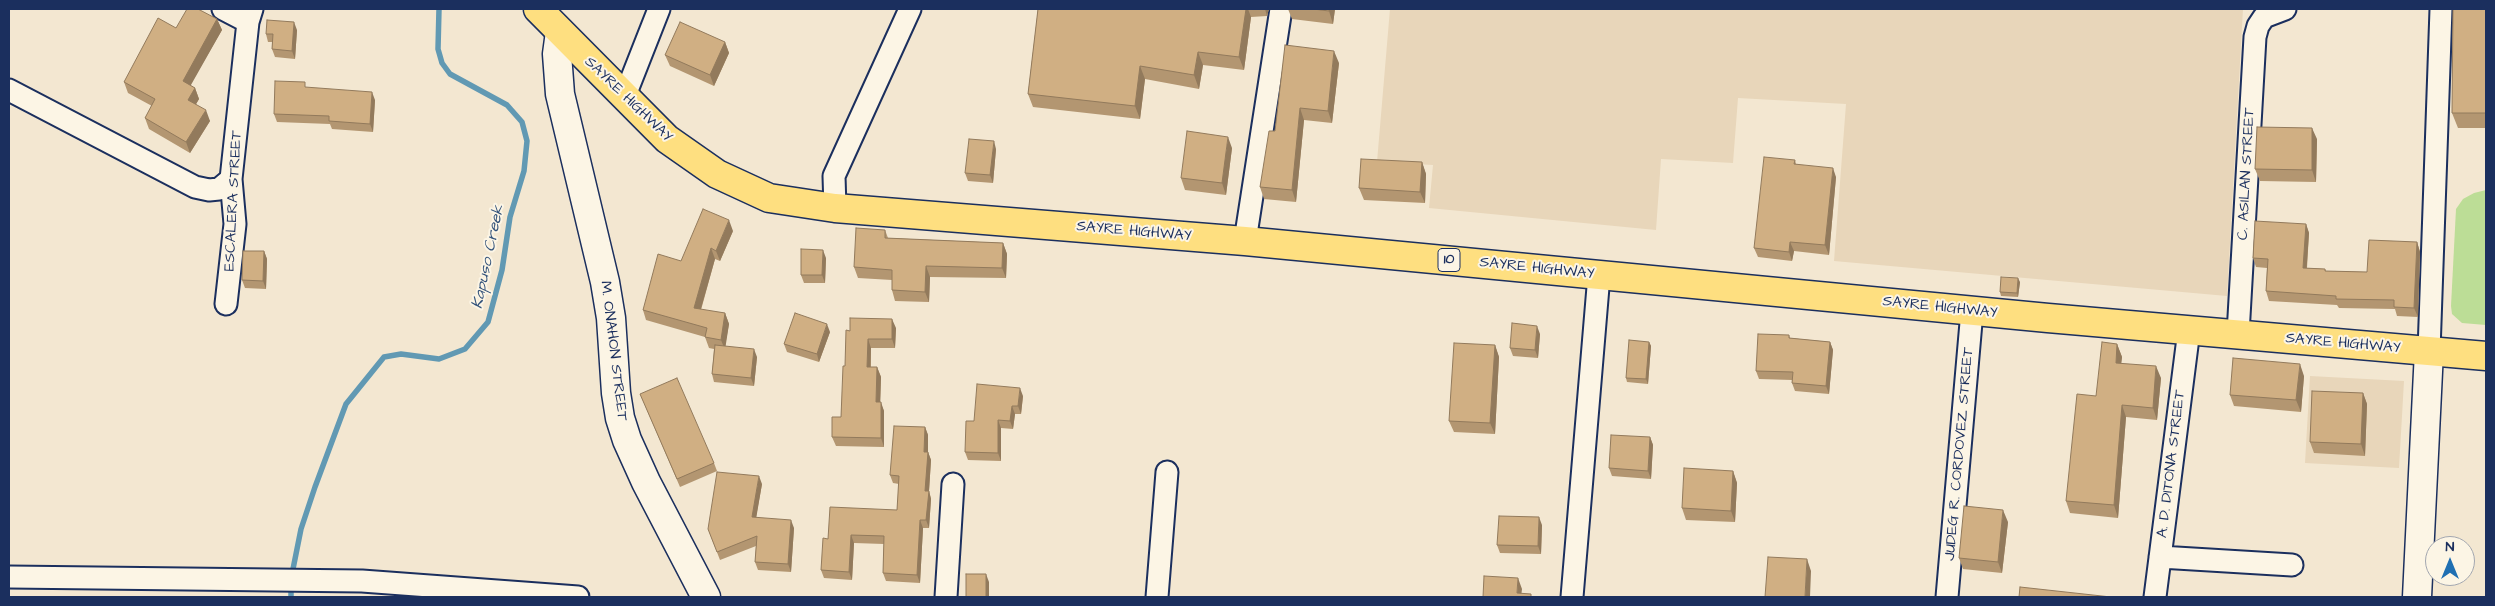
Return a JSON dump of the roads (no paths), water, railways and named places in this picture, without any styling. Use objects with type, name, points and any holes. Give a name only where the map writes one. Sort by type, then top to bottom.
[{"type":"highway","name":"SAYRE HIGHWAY","points":[[538,9],[666,139],[717,174],[769,198],[835,208],[1245,241],[1972,311],[2486,356]]},
{"type":"street","points":[[223,9],[250,15]]},
{"type":"street","points":[[624,98],[659,9]]},
{"type":"street","points":[[835,208],[834,176],[910,9]]},
{"type":"street","points":[[1245,241],[1281,9]]},
{"type":"street","name":"C. ASILAN STREET","points":[[2238,334],[2255,37],[2258,26],[2264,17],[2285,9]]},
{"type":"street","points":[[2417,597],[2429,351],[2441,9]]},
{"type":"street","name":"ESCALERA STREET","points":[[226,304],[235,224],[231,179],[250,15]]},
{"type":"street","name":"M. ONAHON STREET","points":[[560,32],[557,54],[560,94],[605,282],[611,318],[616,393],[620,418],[627,440],[646,482],[706,597]]},
{"type":"street","points":[[9,90],[195,187],[209,190],[219,189],[231,179]]},
{"type":"street","points":[[1572,597],[1599,275]]},
{"type":"street","name":"JUDEG R. CORDOVEZ STREET","points":[[1947,597],[1972,311]]},
{"type":"street","name":"A. D. DITONA STREET","points":[[2155,597],[2189,330]]},
{"type":"street","points":[[1156,597],[1167,472]]},
{"type":"street","points":[[946,597],[953,484]]},
{"type":"street","points":[[2160,557],[2292,565]]},
{"type":"street","points":[[9,577],[362,581],[578,597]]},
{"type":"waterway","name":"Kapuso Creek","points":[[293,569],[301,529],[346,404],[384,357],[401,354],[439,359],[465,349],[488,322],[502,270],[510,217],[524,171],[527,141],[522,122],[507,105],[450,74],[442,63],[438,49],[439,9]]},
{"type":"waterway","name":"Kapuso Creek","points":[[291,591],[291,597]]}]
